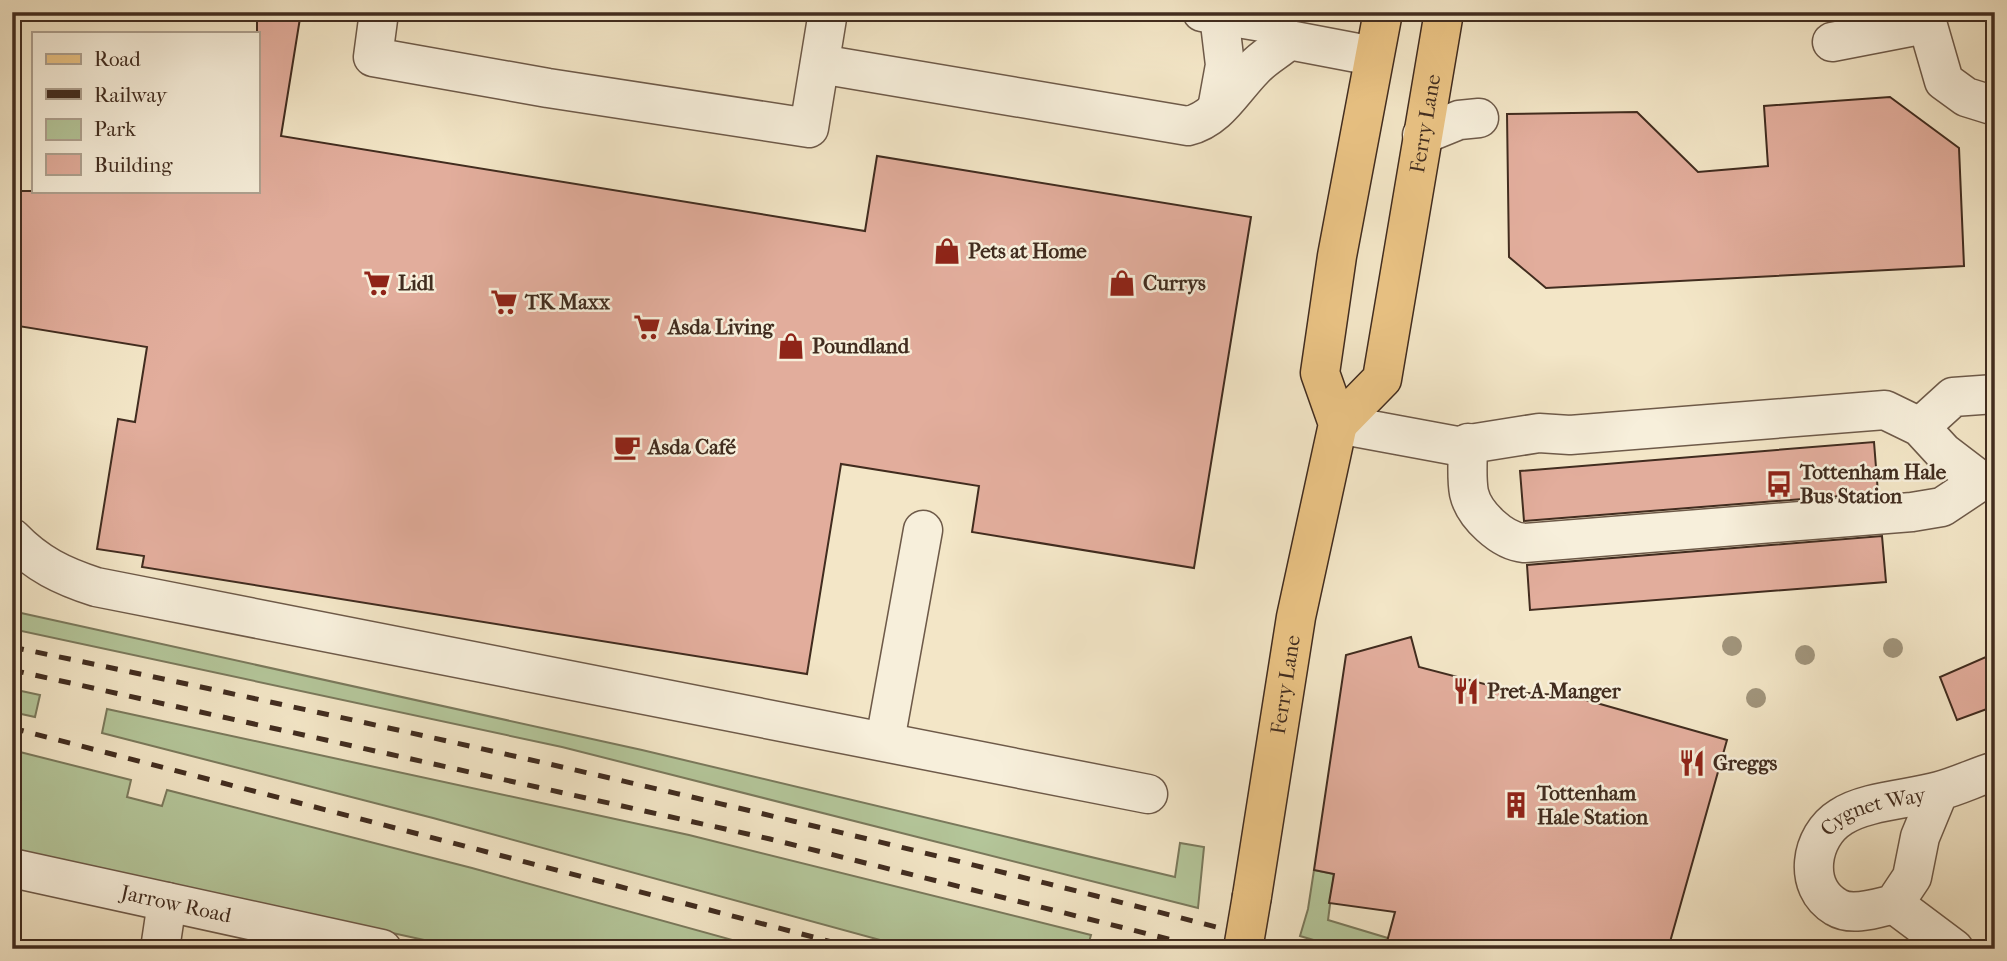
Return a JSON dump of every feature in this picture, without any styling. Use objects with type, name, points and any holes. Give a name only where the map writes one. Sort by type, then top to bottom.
[{"type":"main road","points":[[1338,424],[1320,373],[1382,12]]},
{"type":"main road","name":"Ferry Lane","points":[[1243,949],[1296,617],[1338,424],[1382,379],[1444,12]]},
{"type":"street","points":[[379,12],[373,57],[548,88],[809,128],[828,12]]},
{"type":"street","points":[[1217,109],[1225,65],[1210,14],[1268,23],[1289,40],[1373,56]]},
{"type":"street","points":[[1832,42],[1924,18],[1944,81],[1966,97],[1995,106]]},
{"type":"street","points":[[820,64],[1188,126],[1202,123],[1255,66],[1289,40]]},
{"type":"street","points":[[1422,135],[1459,120],[1479,118]]},
{"type":"street","points":[[1920,427],[1953,397],[1995,394]]},
{"type":"street","points":[[1338,424],[1457,446],[1468,443],[1539,433],[1570,435],[1885,410],[1920,427],[1943,452],[1988,480],[1941,507],[1912,512],[1524,543],[1510,542],[1489,524],[1473,502],[1469,493],[1468,443]]},
{"type":"street","points":[[885,741],[923,530]]},
{"type":"street","points":[[12,538],[28,555],[59,575],[96,587],[1147,794]]},
{"type":"street","name":"Cygnet Way","points":[[1939,791],[1920,837],[1912,877],[1894,904],[1863,912],[1837,908],[1820,890],[1812,866],[1821,836],[1841,817],[1939,791],[1995,771]]},
{"type":"street","name":"Jarrow Road","points":[[12,868],[382,949]]},
{"type":"street","points":[[160,949],[167,902]]},
{"type":"street","points":[[1894,904],[1954,949]]},
{"type":"green space","points":[[12,611],[642,750],[1175,877],[1180,843],[1204,847],[1198,908],[562,747],[12,629]]},
{"type":"green space","points":[[12,689],[40,695],[35,717],[12,712]]},
{"type":"green space","points":[[107,709],[689,835],[1091,935],[1087,949],[913,949],[433,818],[102,733]]},
{"type":"green space","points":[[12,750],[131,780],[127,797],[162,806],[167,790],[472,868],[765,949],[465,949],[12,849]]},
{"type":"green space","points":[[1314,870],[1334,874],[1328,920],[1391,939],[1388,949],[1344,949],[1300,936],[1308,909]]},
{"type":"building","points":[[257,12],[301,12],[281,136],[865,231],[877,156],[1251,217],[1194,568],[972,532],[979,486],[841,464],[807,674],[142,567],[144,556],[97,549],[118,419],[135,422],[147,347],[12,325],[12,191],[259,192]]},
{"type":"building","points":[[1890,97],[1959,148],[1964,266],[1546,288],[1509,257],[1507,114],[1637,112],[1698,172],[1768,166],[1764,106]]},
{"type":"building","points":[[1874,442],[1878,493],[1524,521],[1520,471]]},
{"type":"building","points":[[1882,536],[1886,582],[1530,610],[1527,565]]},
{"type":"building","name":"Tottenham Hale Station","points":[[1411,637],[1419,667],[1515,692],[1572,696],[1727,740],[1668,949],[1385,949],[1395,912],[1329,903],[1334,874],[1314,870],[1346,655]]},
{"type":"building","points":[[1995,653],[1995,706],[1957,720],[1940,677]]},
{"type":"railway","points":[[12,647],[657,789],[979,866],[1299,949]]},
{"type":"railway","points":[[12,670],[770,839],[1208,949]]},
{"type":"railway","points":[[12,728],[859,949]]},
{"type":"place","name":"Pets at Home","points":[[947,251]]},
{"type":"place","name":"Lidl","points":[[377,283]]},
{"type":"place","name":"Currys","points":[[1122,283]]},
{"type":"place","name":"TK Maxx","points":[[504,302]]},
{"type":"place","name":"Asda Living","points":[[647,327]]},
{"type":"place","name":"Poundland","points":[[791,346]]},
{"type":"place","name":"Asda Café","points":[[627,447]]},
{"type":"place","name":"Tottenham Hale Bus Station","points":[[1779,484]]},
{"type":"place","name":"Pret A Manger","points":[[1466,691]]},
{"type":"place","name":"Greggs","points":[[1692,763]]},
{"type":"place","name":"Tottenham Hale Station","points":[[1516,805]]}]
